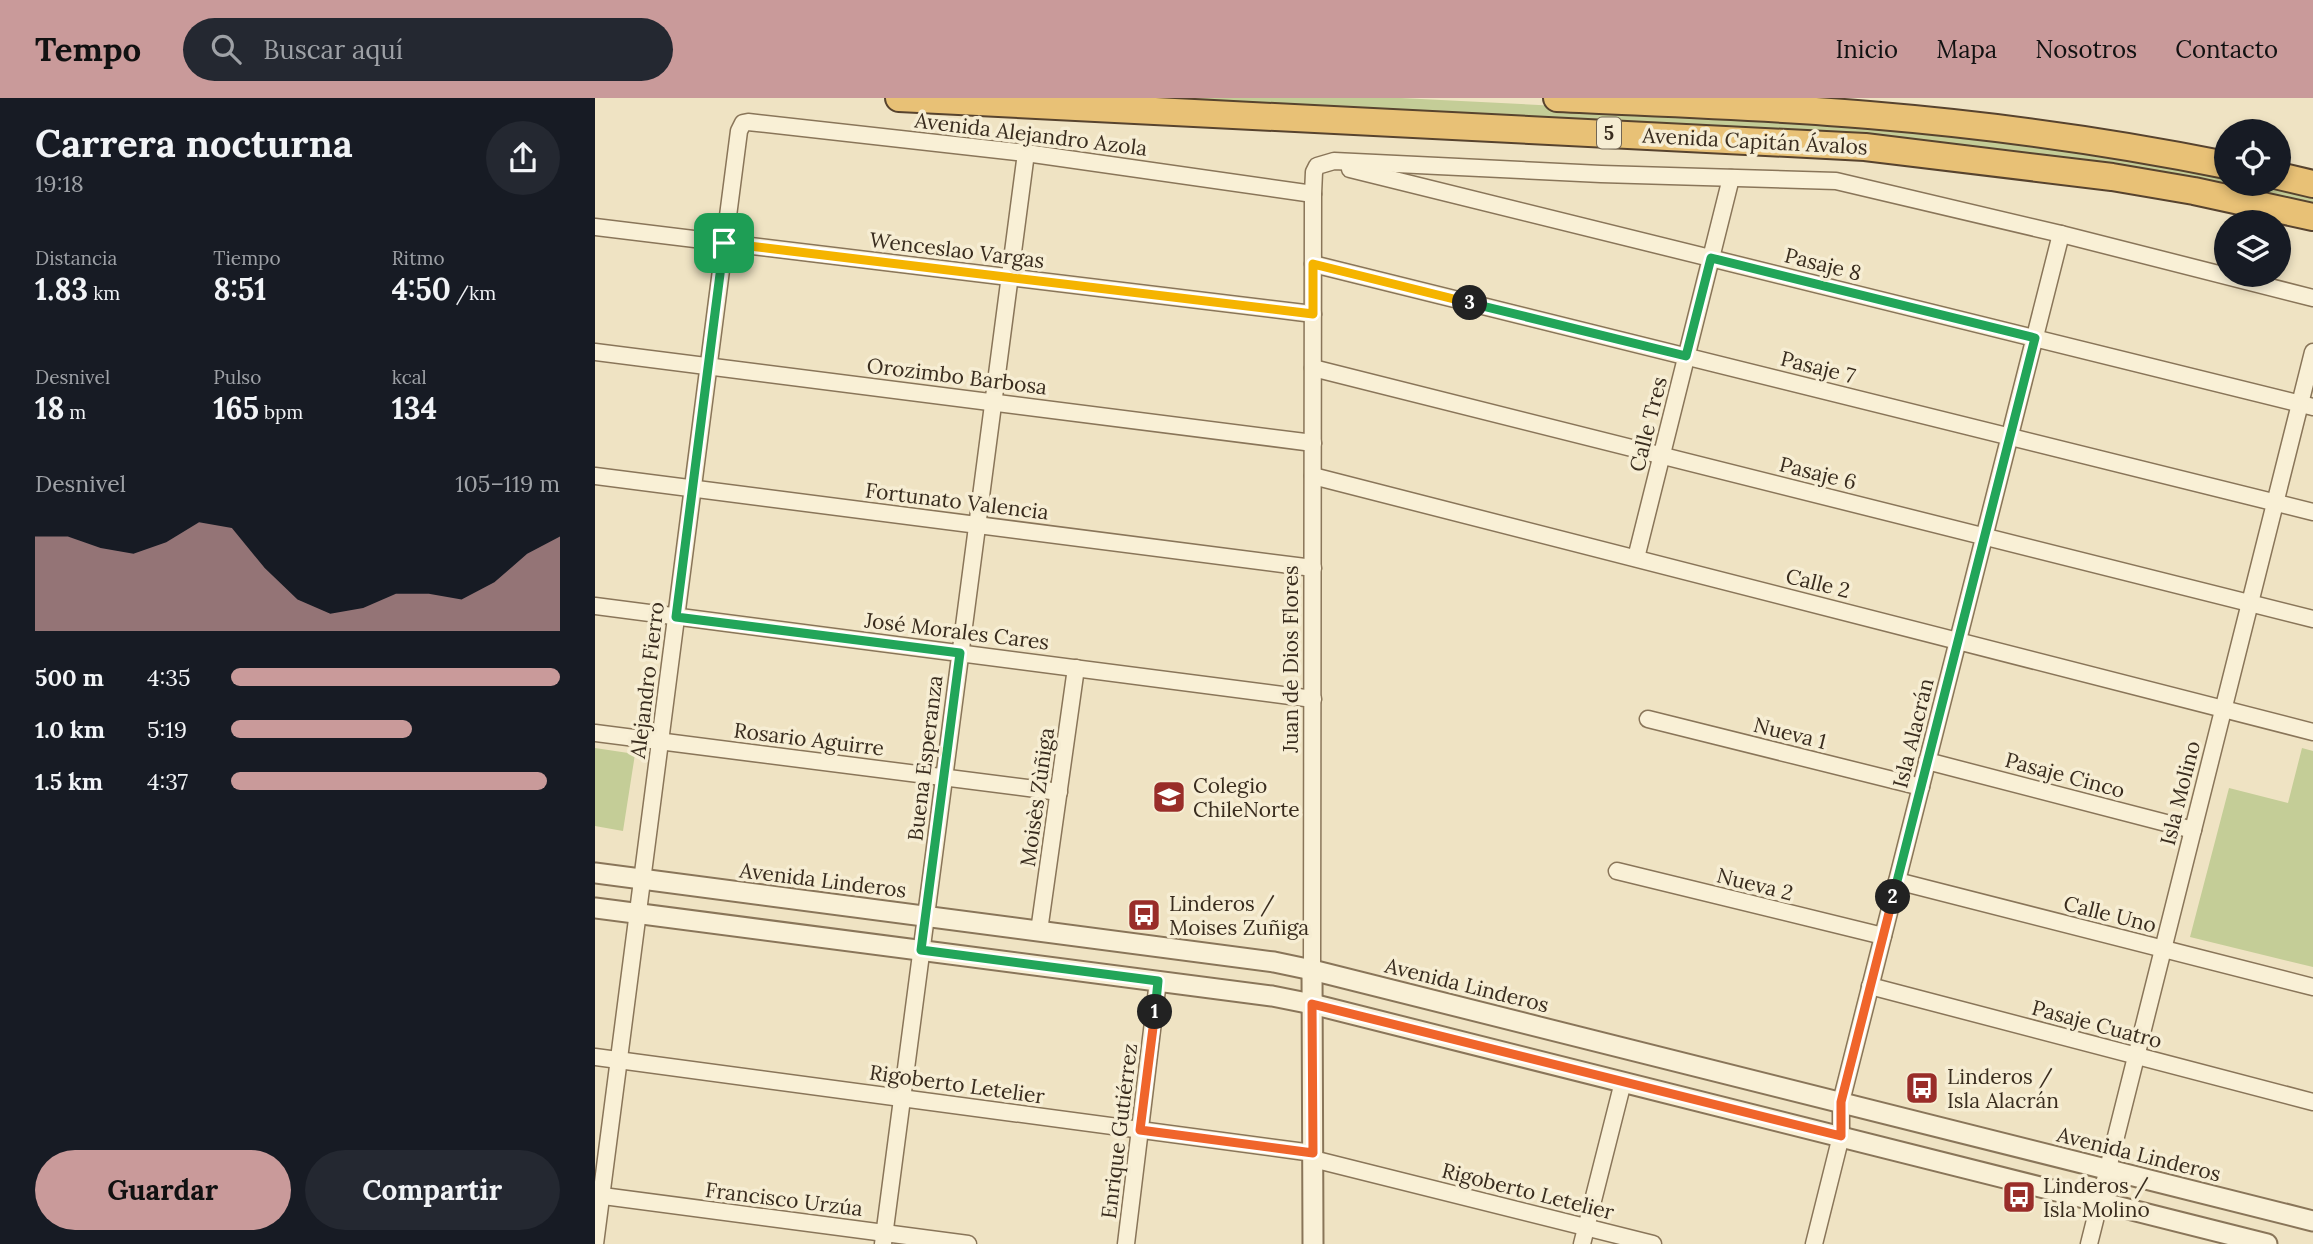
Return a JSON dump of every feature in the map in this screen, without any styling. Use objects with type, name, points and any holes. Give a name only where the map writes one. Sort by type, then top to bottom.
[{"type":"highway","name":"Avenida Capitán Ávalos","points":[[899,98],[1865,147],[2112,177],[2313,217]]},
{"type":"highway","name":"Avenida Capitán Ávalos","points":[[1557,98],[1834,112],[1930,121],[2083,140],[2214,163]]},
{"type":"highway","points":[[2291,179],[2313,184]]},
{"type":"street","name":"Avenida Alejandro Azola","points":[[743,123],[1026,153],[1313,194]]},
{"type":"street","name":"Alejandro Fierro","points":[[595,1244],[598,1196],[619,1060],[739,131],[743,123]]},
{"type":"street","name":"Buena Esperanza","points":[[883,1239],[1026,153]]},
{"type":"street","name":"Avenida Capitán Ávalos","points":[[1324,163],[1334,161],[1849,183],[2313,298]]},
{"type":"street","name":"Juan de Dios Flores","points":[[1313,1244],[1313,194],[1314,172],[1317,166],[1324,163]]},
{"type":"street","name":"Pasaje 8","points":[[1324,163],[2307,405]]},
{"type":"street","name":"Calle Tres","points":[[1636,558],[1731,178]]},
{"type":"street","name":"Wenceslao Vargas","points":[[595,227],[1313,314]]},
{"type":"street","name":"Isla Alacrán","points":[[1814,1244],[1841,1136],[1841,1102],[2061,234]]},
{"type":"street","name":"Pasaje 7","points":[[1313,264],[2313,512]]},
{"type":"street","name":"Orozimbo Barbosa","points":[[595,352],[1313,443]]},
{"type":"street","name":"Isla Molino","points":[[2088,1244],[2275,503],[2307,405],[2313,352]]},
{"type":"street","name":"Pasaje 6","points":[[1313,368],[2313,619]]},
{"type":"street","name":"Fortunato Valencia","points":[[595,476],[1313,568]]},
{"type":"street","name":"Calle 2","points":[[1313,476],[2313,732]]},
{"type":"street","name":"José Morales Cares","points":[[595,606],[1313,699]]},
{"type":"street","name":"Moisès Zùñiga","points":[[1039,931],[1076,668]]},
{"type":"street","name":"Nueva 1","points":[[1648,719],[1921,788]]},
{"type":"street","name":"Rosario Aguirre","points":[[595,733],[1059,792]]},
{"type":"street","name":"Pasaje Cinco","points":[[1927,761],[2193,830]]},
{"type":"street","name":"Nueva 2","points":[[1617,872],[1883,936]]},
{"type":"street","name":"Avenida Linderos","points":[[595,873],[1274,962],[2313,1221]]},
{"type":"street","name":"Calle Uno","points":[[1897,881],[2313,987]]},
{"type":"street","points":[[595,908],[1272,996],[1312,1004],[2267,1244]]},
{"type":"street","name":"Enrique Gutiérrez","points":[[1126,1244],[1158,981]]},
{"type":"street","name":"Pasaje Cuatro","points":[[1870,986],[2313,1102]]},
{"type":"street","name":"Rigoberto Letelier","points":[[595,1057],[1140,1130],[1313,1156],[1653,1244]]},
{"type":"street","points":[[1582,1244],[1623,1082]]},
{"type":"street","name":"Francisco Urzúa","points":[[598,1196],[883,1239],[968,1244]]},
{"type":"green space","points":[[1063,98],[1401,98],[1617,109],[1967,134],[2214,172],[2214,190],[2157,178]]},
{"type":"green space","points":[[2291,189],[2313,194],[2313,210],[2245,196],[2291,196]]},
{"type":"green space","points":[[595,748],[635,754],[623,831],[595,826]]},
{"type":"green space","points":[[2302,748],[2313,751],[2313,967],[2190,937],[2229,788],[2288,803]]},
{"type":"place","name":"Colegio ChileNorte","points":[[1169,797]]},
{"type":"place","name":"Linderos / Moises Zuñiga","points":[[1144,915]]},
{"type":"place","name":"Linderos / Isla Alacrán","points":[[1922,1088]]},
{"type":"place","name":"Linderos / Isla Molino","points":[[2019,1197]]},
{"type":"route","points":[[724,243],[1313,314],[1313,264],[1686,356],[1711,258],[2035,338],[1841,1102],[1841,1136],[1312,1004],[1313,1153],[1140,1130],[1158,981],[921,950],[960,653],[676,617],[724,243]]}]
